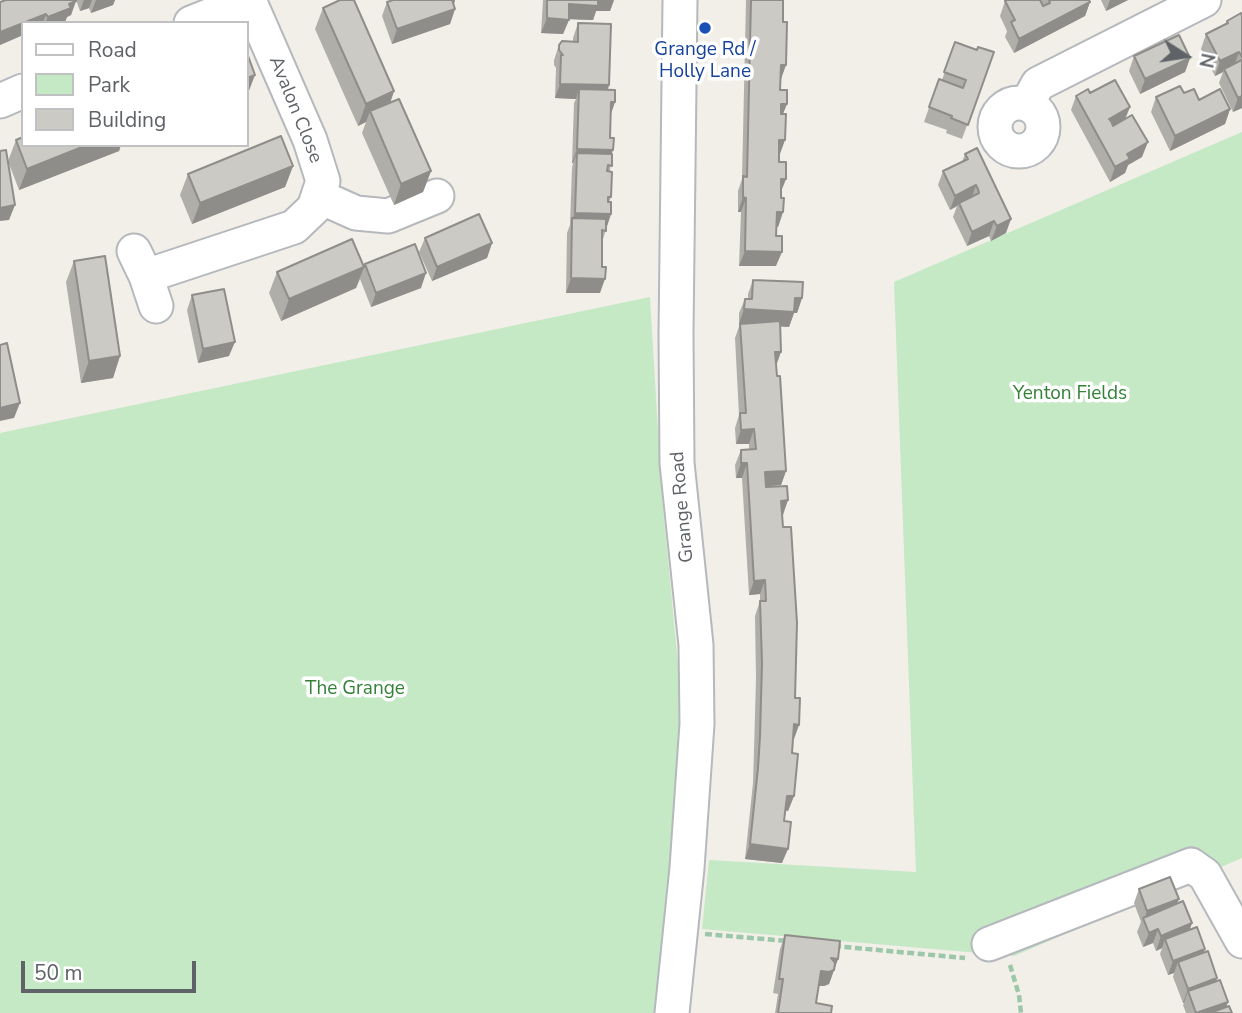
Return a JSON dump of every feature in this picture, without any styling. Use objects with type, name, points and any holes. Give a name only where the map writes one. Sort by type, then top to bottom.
[{"type":"street","points":[[196,21],[249,0]]},
{"type":"street","name":"Avalon Close","points":[[249,0],[310,140],[323,181],[318,196]]},
{"type":"street","name":"Grange Road","points":[[672,1013],[687,868],[697,724],[696,645],[677,463],[680,0]]},
{"type":"street","points":[[1027,104],[1038,84],[1204,0]]},
{"type":"street","points":[[0,101],[21,92]]},
{"type":"street","points":[[146,277],[294,227],[314,208],[318,196],[356,213],[388,216],[437,196]]},
{"type":"street","points":[[988,954],[1191,865],[1205,875],[1242,942]]},
{"type":"path","points":[[680,931],[789,942]]},
{"type":"path","points":[[831,945],[988,954],[1019,995],[1021,1013]]},
{"type":"green space","name":"Yenton Fields","points":[[1242,132],[1242,858],[1014,956],[702,929],[709,860],[916,872],[894,282]]},
{"type":"green space","name":"The Grange","points":[[650,297],[662,497],[683,716],[662,1013],[0,1013],[0,433]]},
{"type":"building","points":[[76,0],[69,4],[71,8],[48,17],[46,14],[21,21],[21,24],[0,32],[0,2]]},
{"type":"building","points":[[340,0],[354,0],[394,91],[366,104],[323,8]]},
{"type":"building","points":[[452,0],[455,9],[397,29],[387,2]]},
{"type":"building","points":[[547,0],[598,0],[598,6],[569,4],[569,20],[547,18]]},
{"type":"building","points":[[751,0],[783,0],[783,22],[787,22],[786,65],[781,65],[780,90],[787,90],[787,104],[781,104],[781,114],[786,114],[785,140],[779,140],[779,162],[786,162],[786,179],[781,179],[783,212],[777,212],[776,236],[782,236],[782,252],[745,251],[746,198],[743,197],[743,176],[747,177]]},
{"type":"building","points":[[1040,0],[1043,6],[1050,3],[1049,0],[1090,2],[1019,39],[1011,22],[1015,20],[1005,1]]},
{"type":"building","points":[[1241,13],[1242,57],[1239,52],[1220,61],[1206,34]]},
{"type":"building","points":[[578,23],[611,24],[609,85],[560,84],[563,55],[559,45],[562,41],[578,42]]},
{"type":"building","points":[[1179,35],[1190,58],[1145,79],[1134,56]]},
{"type":"building","points":[[955,42],[977,50],[978,47],[994,52],[968,125],[929,107],[939,79],[963,88],[966,80],[944,72]]},
{"type":"building","points":[[248,56],[255,75],[248,78]]},
{"type":"building","points":[[1242,60],[1242,96],[1238,98],[1224,69]]},
{"type":"building","points":[[1115,80],[1130,107],[1109,119],[1113,126],[1132,115],[1148,142],[1127,154],[1130,159],[1115,167],[1076,96],[1088,89],[1090,93]]},
{"type":"building","points":[[1180,86],[1184,93],[1194,89],[1199,100],[1220,89],[1230,109],[1175,136],[1156,97]]},
{"type":"building","points":[[579,89],[615,90],[615,102],[611,102],[610,138],[614,138],[613,150],[577,149]]},
{"type":"building","points":[[399,99],[431,171],[401,184],[370,111]]},
{"type":"building","points":[[281,136],[293,166],[200,203],[188,174]]},
{"type":"building","points":[[21,138],[21,147],[82,147],[27,169],[16,140]]},
{"type":"building","points":[[977,148],[1011,219],[997,226],[994,221],[972,232],[959,203],[979,193],[978,189],[976,185],[955,196],[943,171],[968,159],[965,154]]},
{"type":"building","points":[[6,150],[15,205],[0,208],[0,151]]},
{"type":"building","points":[[577,153],[612,154],[612,166],[608,165],[607,171],[612,172],[611,197],[608,197],[611,214],[575,213]]},
{"type":"building","points":[[479,214],[492,243],[437,267],[425,238]]},
{"type":"building","points":[[572,218],[606,219],[606,231],[602,230],[602,267],[606,267],[605,279],[571,278]]},
{"type":"building","points":[[352,239],[364,267],[289,299],[277,272]]},
{"type":"building","points":[[415,244],[426,273],[376,293],[365,264]]},
{"type":"building","points":[[105,256],[120,356],[89,361],[74,261]]},
{"type":"building","points":[[753,280],[803,282],[802,298],[795,298],[794,312],[744,309],[745,299],[752,299]]},
{"type":"building","points":[[224,289],[235,342],[203,349],[192,295]]},
{"type":"building","points":[[780,321],[781,352],[775,352],[777,376],[780,376],[786,471],[765,472],[766,487],[787,486],[788,500],[781,501],[783,527],[791,527],[797,623],[795,698],[800,698],[799,725],[794,724],[792,753],[798,754],[794,796],[787,796],[784,821],[791,822],[788,849],[750,844],[760,736],[760,601],[766,601],[765,580],[754,581],[747,463],[741,463],[741,450],[756,449],[754,429],[741,430],[740,413],[746,413],[740,324]]},
{"type":"building","points":[[7,343],[20,403],[0,408],[0,345]]},
{"type":"building","points":[[1170,877],[1179,899],[1147,911],[1139,889]]},
{"type":"building","points":[[1183,901],[1192,923],[1161,936],[1158,929],[1149,933],[1143,918]]},
{"type":"building","points":[[1197,927],[1205,949],[1173,961],[1165,939]]},
{"type":"building","points":[[785,935],[840,941],[838,959],[831,958],[835,963],[834,970],[821,971],[816,1003],[832,1006],[831,1013],[778,1013]]},
{"type":"building","points":[[1208,951],[1217,978],[1188,989],[1178,962]]},
{"type":"building","points":[[1220,980],[1228,1002],[1196,1013],[1188,991]]},
{"type":"building","points":[[1229,1006],[1232,1013],[1210,1013]]},
{"type":"place","name":"Grange Rd / Holly Lane","points":[[705,28]]}]
